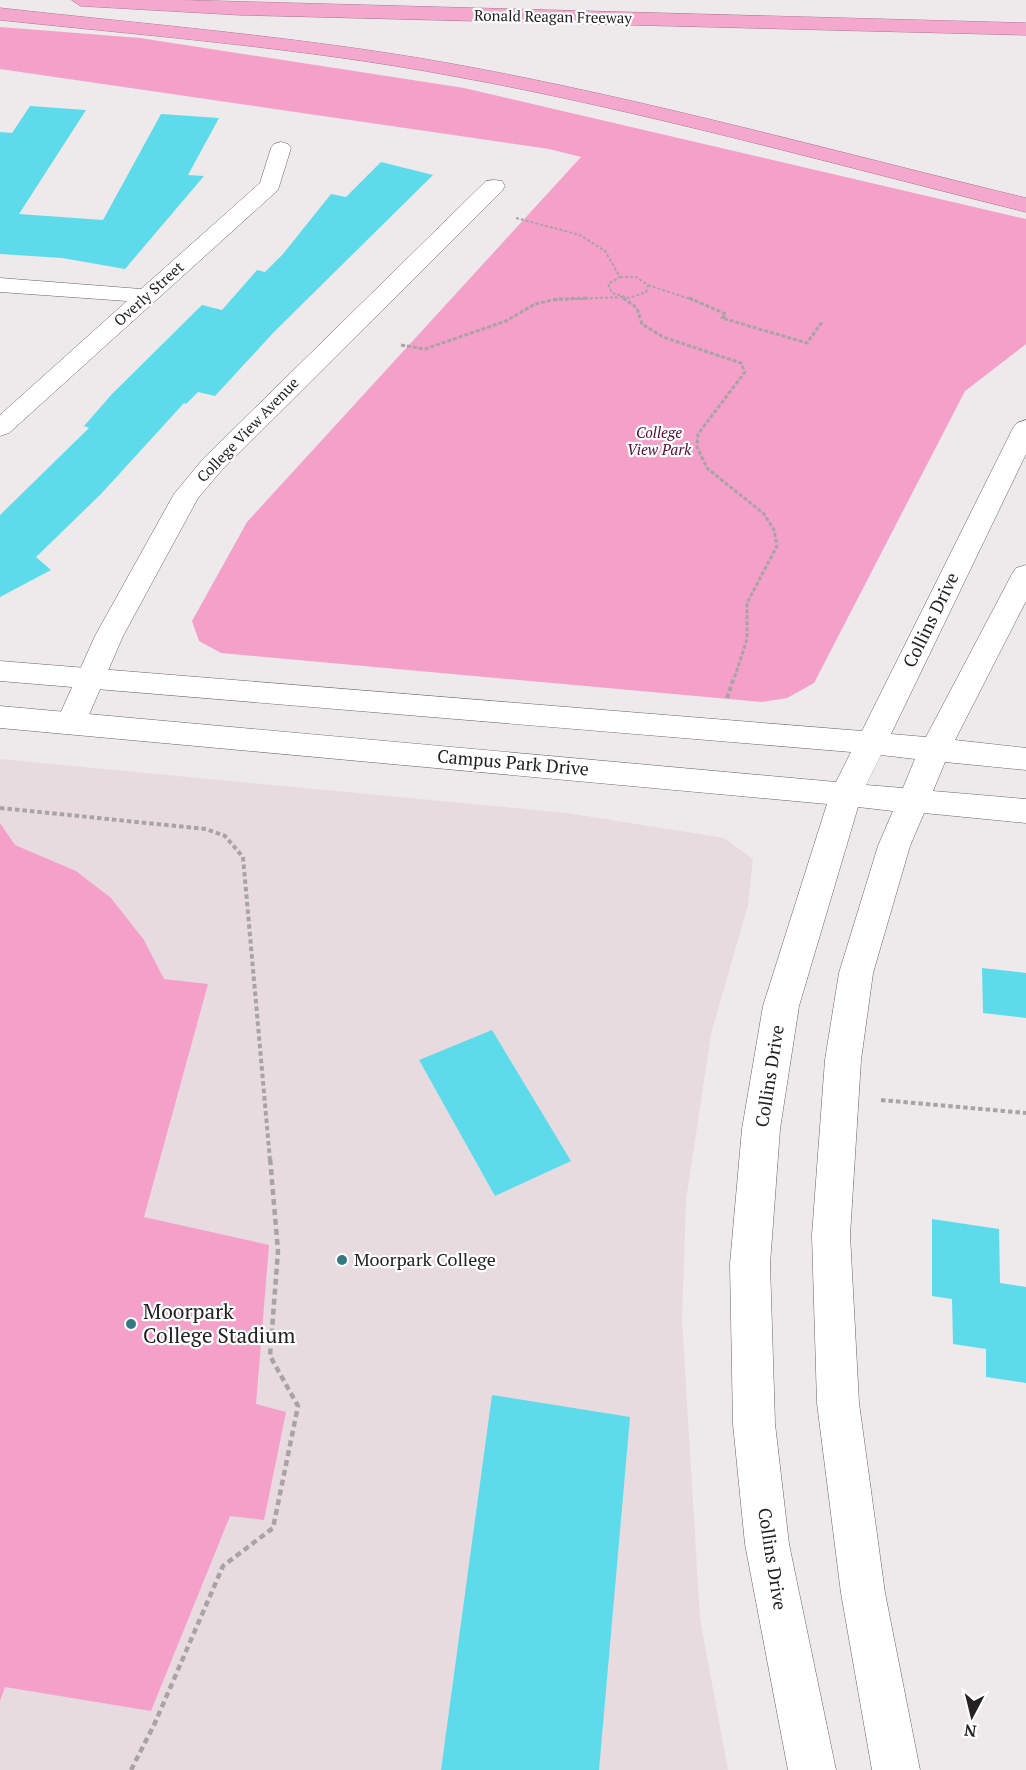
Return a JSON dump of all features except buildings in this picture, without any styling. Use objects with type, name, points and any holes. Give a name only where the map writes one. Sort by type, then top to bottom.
[{"type":"highway","name":"Ronald Reagan Freeway","points":[[81,0],[240,9],[1026,29]]},
{"type":"highway","points":[[0,14],[320,49],[453,70],[571,94],[1026,205]]},
{"type":"street","name":"Overly Street","points":[[0,428],[270,185],[281,148]]},
{"type":"street","name":"College View Avenue","points":[[71,723],[109,636],[187,494],[212,465],[494,186]]},
{"type":"street","points":[[0,285],[147,296]]},
{"type":"street","name":"Collins Drive","points":[[812,1770],[767,1544],[754,1424],[750,1264],[761,1129],[781,1006],[846,795],[1026,428]]},
{"type":"street","points":[[896,1770],[863,1593],[838,1403],[831,1235],[843,1060],[856,973],[894,846],[935,749],[1026,574]]},
{"type":"street","points":[[0,671],[872,743],[1026,759]]},
{"type":"street","name":"Campus Park Drive","points":[[0,717],[1026,811]]},
{"type":"path","points":[[516,218],[580,235],[605,251],[620,277]]},
{"type":"path","points":[[725,702],[744,655],[747,639],[747,603],[777,546],[774,530],[764,514],[707,468],[697,447],[698,434],[746,372],[741,363],[663,337],[642,324],[637,308],[612,293],[608,287],[611,281],[620,277],[634,277],[648,285],[669,288],[692,301],[726,314],[722,318],[807,344],[822,322]]},
{"type":"path","points":[[400,345],[425,349],[506,321],[535,304],[557,299],[642,295],[646,292],[648,285]]},
{"type":"path","points":[[0,808],[206,830],[225,836],[243,856],[278,1251],[270,1356],[298,1406],[273,1528],[223,1566],[154,1725],[131,1770]]},
{"type":"path","points":[[881,1100],[1026,1113]]},
{"type":"shaded area","name":"Moorpark College","points":[[0,759],[567,813],[724,838],[753,859],[748,905],[711,1034],[686,1200],[682,1319],[700,1619],[728,1770],[0,1770]]},
{"type":"green space","name":"College View Park","points":[[0,27],[140,38],[464,88],[1026,219],[1026,344],[965,391],[814,683],[787,698],[762,702],[221,653],[199,641],[192,621],[247,522],[581,157],[549,149],[0,69]]},
{"type":"green space","name":"Moorpark College Stadium","points":[[0,823],[15,845],[76,871],[111,898],[144,940],[164,979],[208,984],[144,1217],[269,1245],[256,1404],[286,1412],[264,1520],[230,1516],[151,1711],[5,1687],[0,1701]]},
{"type":"place","name":"Moorpark College","points":[[342,1260]]},
{"type":"place","name":"Moorpark College Stadium","points":[[131,1324]]}]
